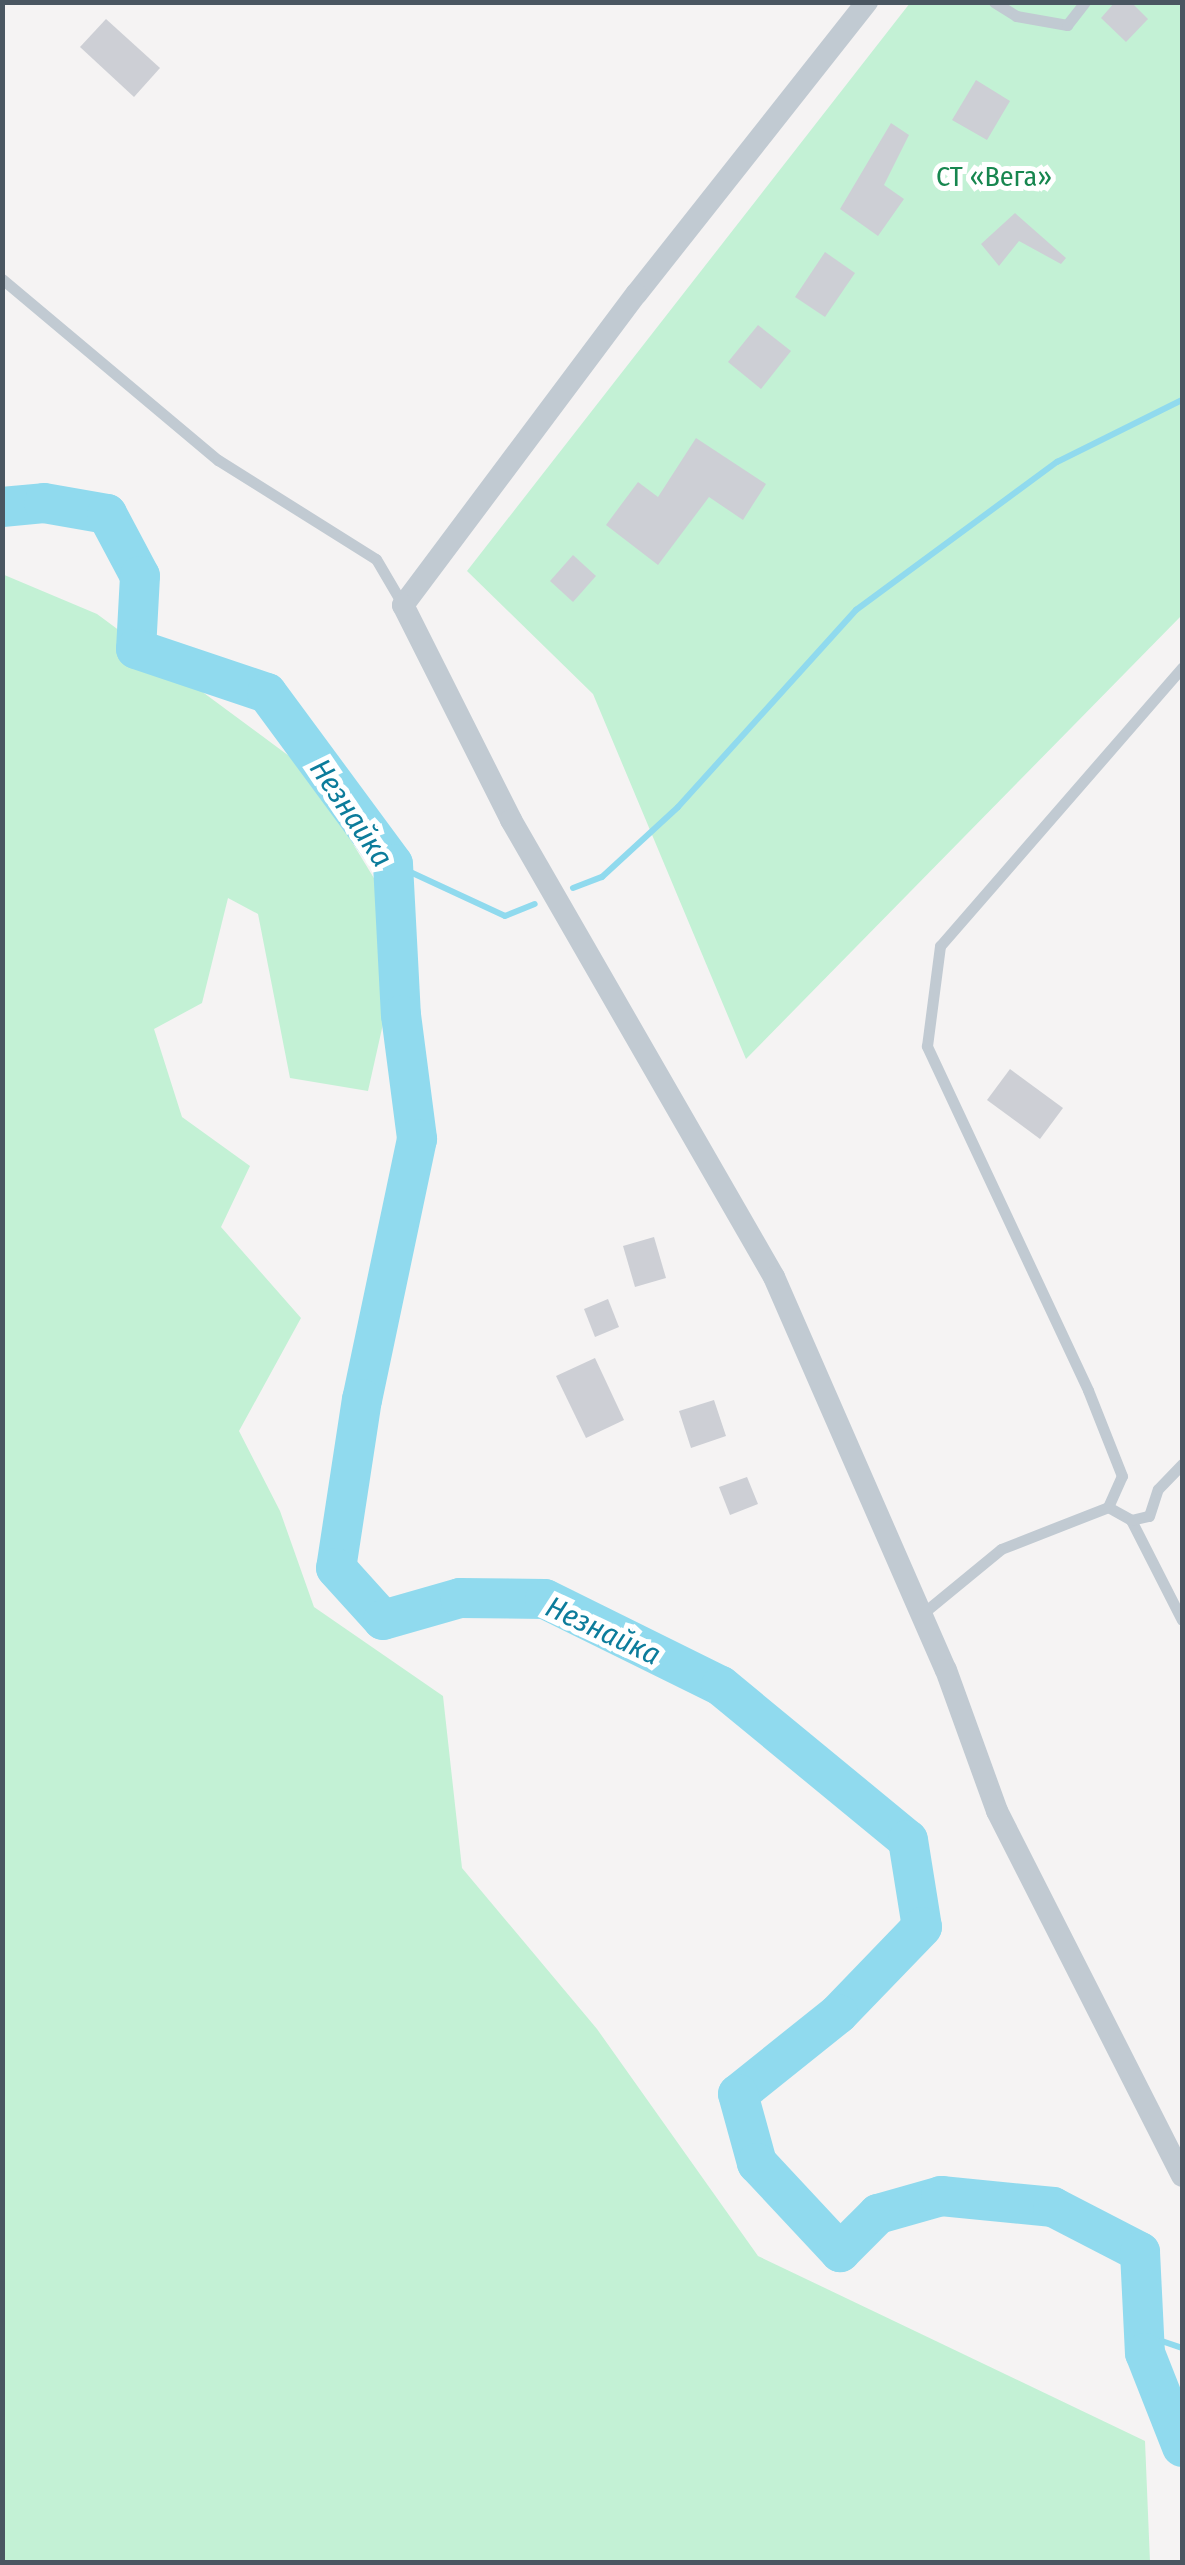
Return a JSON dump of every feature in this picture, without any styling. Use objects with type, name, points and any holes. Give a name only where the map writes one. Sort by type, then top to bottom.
[{"type":"street","points":[[867,2],[636,294],[403,605],[511,820],[774,1277],[922,1614],[998,1811],[1182,2176]]},
{"type":"lane","points":[[994,2],[1016,16],[1067,25],[1085,2]]},
{"type":"lane","points":[[2,279],[218,460],[376,559],[403,605]]},
{"type":"lane","points":[[922,1614],[1000,1549],[1108,1507],[1122,1476],[1095,1407],[927,1046],[940,946],[1182,668]]},
{"type":"lane","points":[[1131,1520],[1149,1516],[1158,1488],[1182,1464]]},
{"type":"lane","points":[[1108,1507],[1131,1520],[1182,1620]]},
{"type":"green space","name":"СТ «Вега»","points":[[910,3],[1182,3],[1182,615],[746,1059],[593,694],[467,571]]},
{"type":"green space","points":[[2,574],[97,614],[308,770],[383,893],[385,1015],[368,1091],[290,1078],[258,914],[228,898],[202,1003],[154,1029],[182,1117],[250,1166],[221,1227],[301,1318],[239,1431],[280,1511],[314,1607],[443,1696],[462,1868],[597,2029],[758,2256],[1145,2441],[1150,2562],[3,2562]]},
{"type":"building","points":[[1115,2],[1131,2],[1148,19],[1126,42],[1101,18]]},
{"type":"building","points":[[106,19],[160,68],[134,97],[80,47]]},
{"type":"building","points":[[976,80],[1010,101],[987,140],[952,120]]},
{"type":"building","points":[[891,123],[909,135],[884,185],[904,199],[878,236],[840,209]]},
{"type":"building","points":[[1015,213],[1066,258],[1061,264],[1019,241],[999,266],[981,244]]},
{"type":"building","points":[[825,252],[855,273],[825,317],[795,297]]},
{"type":"building","points":[[758,325],[791,351],[761,389],[728,362]]},
{"type":"building","points":[[696,438],[766,484],[743,520],[709,497],[658,565],[606,525],[638,482],[658,497]]},
{"type":"building","points":[[573,555],[596,576],[573,602],[550,581]]},
{"type":"building","points":[[1010,1069],[1063,1108],[1040,1139],[987,1100]]},
{"type":"building","points":[[654,1237],[666,1278],[635,1287],[623,1246]]},
{"type":"building","points":[[608,1299],[619,1327],[595,1337],[584,1309]]},
{"type":"building","points":[[595,1358],[624,1420],[586,1438],[556,1376]]},
{"type":"building","points":[[714,1400],[726,1436],[691,1448],[679,1411]]},
{"type":"building","points":[[747,1477],[758,1504],[730,1515],[719,1487]]},
{"type":"waterway","points":[[573,888],[602,877],[678,807],[856,610],[1057,462],[1182,400]]},
{"type":"waterway","name":"Незнайка","points":[[2,507],[44,503],[107,514],[140,576],[136,649],[267,693],[393,864],[401,1015],[417,1139],[362,1399],[336,1568],[383,1620],[460,1598],[545,1599],[721,1686],[908,1840],[922,1927],[838,2014],[738,2094],[757,2163],[840,2252],[878,2214],[941,2196],[1053,2207],[1140,2252],[1145,2353],[1182,2447]]},
{"type":"waterway","points":[[393,864],[505,916],[535,904]]},
{"type":"waterway","points":[[1144,2335],[1182,2348]]}]
